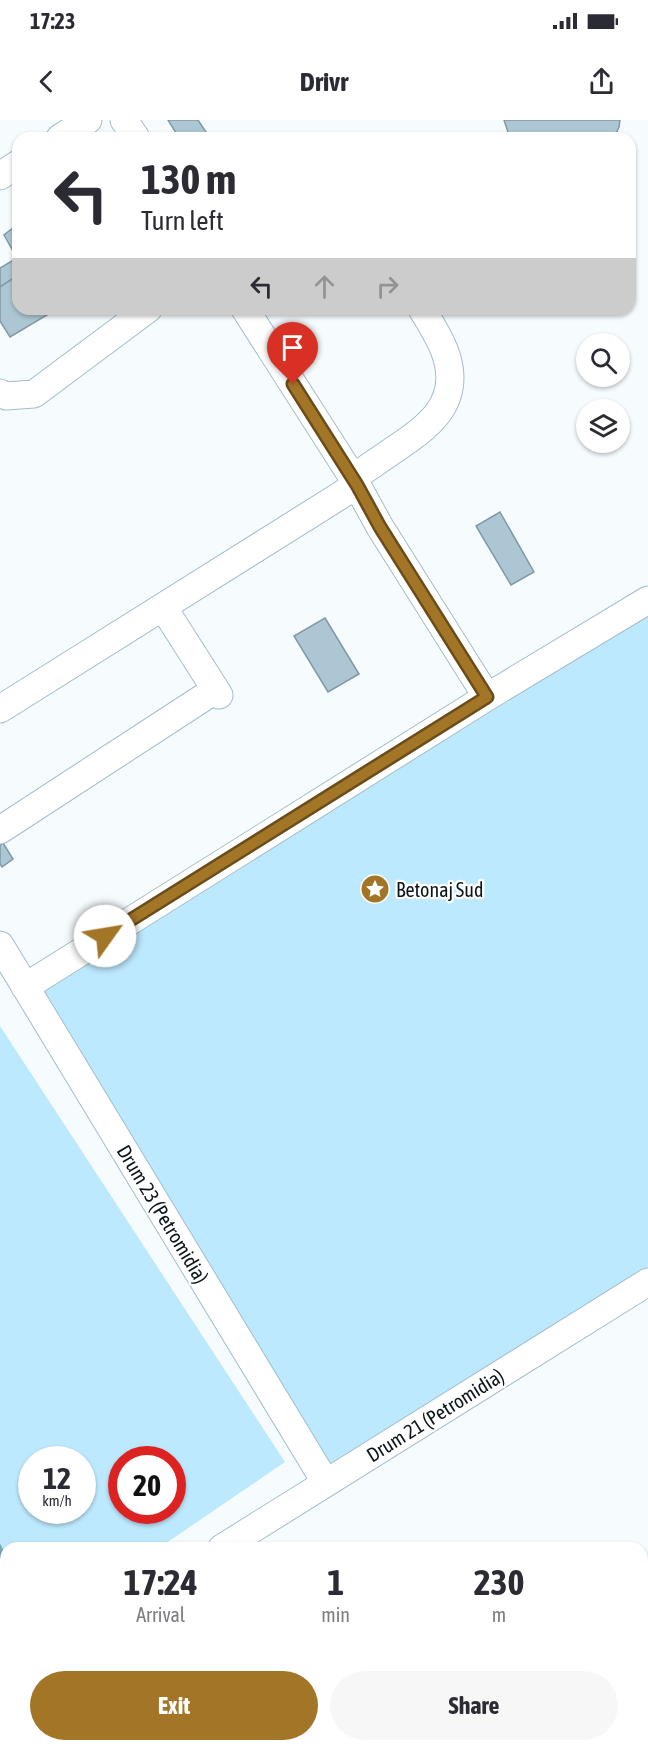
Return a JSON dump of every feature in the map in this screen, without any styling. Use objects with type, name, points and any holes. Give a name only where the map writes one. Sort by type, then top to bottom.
[{"type":"lane","points":[[69,132],[88,120]]},
{"type":"lane","points":[[0,393],[6,396],[34,394],[140,315]]},
{"type":"lane","points":[[249,315],[355,481],[380,527],[487,697]]},
{"type":"lane","points":[[0,709],[163,607],[355,481],[428,425],[439,412],[449,387],[448,360],[425,315]]},
{"type":"lane","points":[[25,987],[487,697],[648,600]]},
{"type":"lane","points":[[0,830],[217,692],[163,607]]},
{"type":"lane","name":"Drum 23 (Petromidia)","points":[[0,945],[326,1483]]},
{"type":"lane","name":"Drum 21 (Petromidia)","points":[[232,1542],[648,1282]]},
{"type":"shaded area","points":[[648,602],[648,1282],[326,1483],[25,987]]},
{"type":"shaded area","points":[[0,1026],[285,1462],[168,1542],[0,1542]]},
{"type":"building","points":[[168,120],[198,120],[206,132],[175,132]]},
{"type":"building","points":[[504,120],[620,120],[617,132],[508,132]]},
{"type":"building","points":[[12,229],[12,249],[4,235]]},
{"type":"building","points":[[12,261],[12,279],[0,287],[0,268]]},
{"type":"building","points":[[12,279],[12,315],[47,315],[10,337],[0,321],[0,287]]},
{"type":"building","points":[[500,512],[534,572],[511,585],[476,526]]},
{"type":"building","points":[[325,618],[359,674],[328,692],[294,636]]},
{"type":"building","points":[[3,843],[13,859],[2,867],[0,845]]},
{"type":"place","name":"Betonaj Sud","points":[[375,889]]},
{"type":"route","points":[[105,936],[487,697],[293,384]]}]
